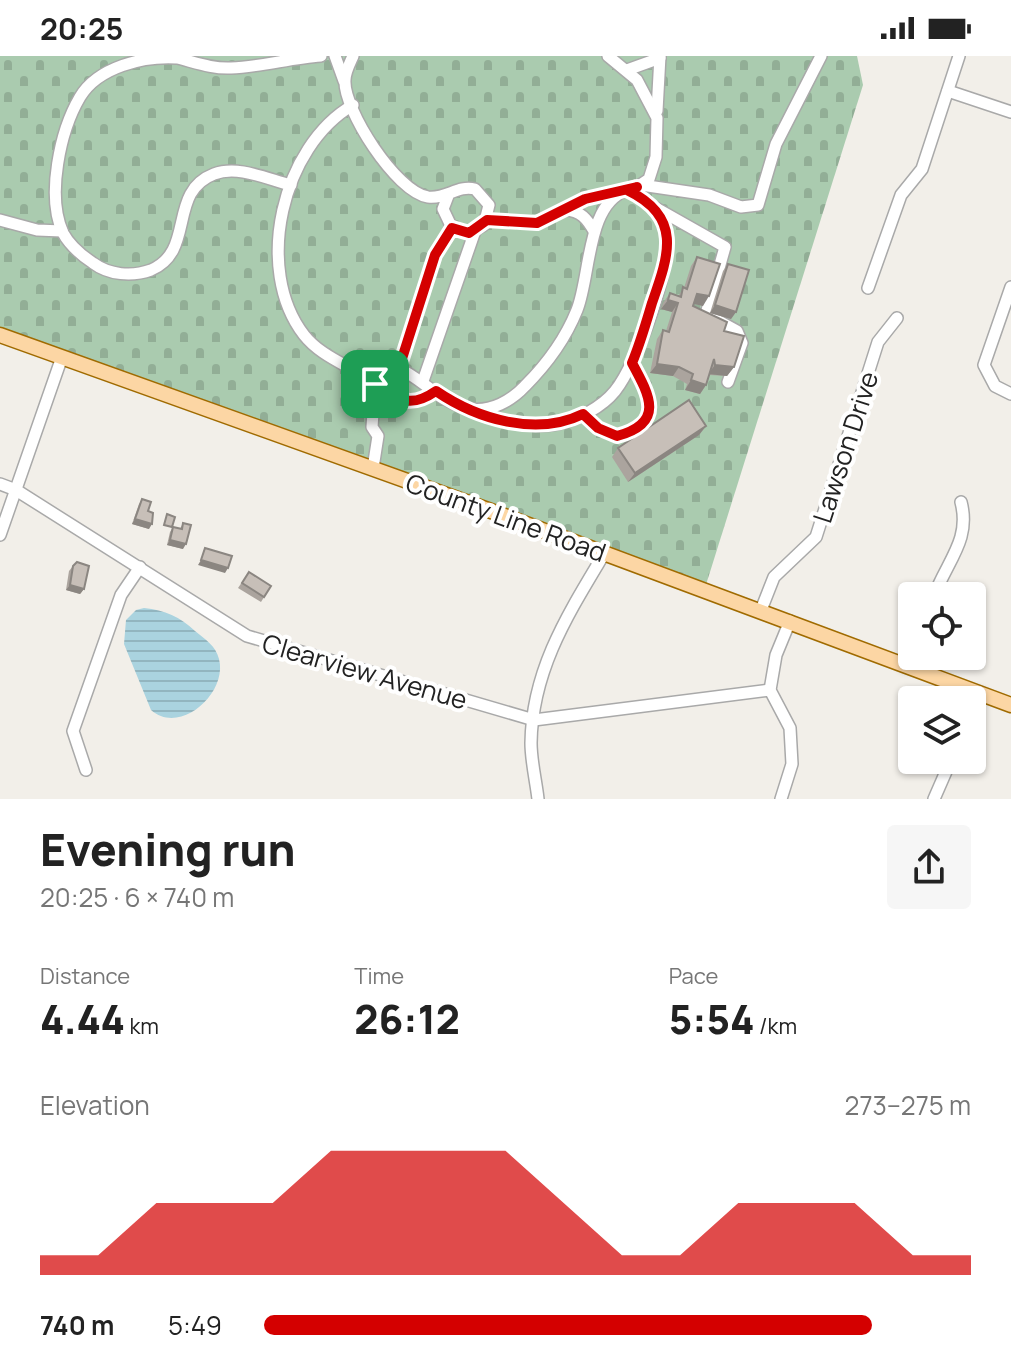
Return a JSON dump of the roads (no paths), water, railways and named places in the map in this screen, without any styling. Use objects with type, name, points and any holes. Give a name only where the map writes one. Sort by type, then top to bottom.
[{"type":"main road","name":"County Line Road","points":[[0,335],[790,621],[898,657]]},
{"type":"main road","name":"County Line Road","points":[[927,670],[957,686]]},
{"type":"main road","name":"County Line Road","points":[[986,698],[1011,705]]},
{"type":"street","points":[[291,185],[231,171],[204,179],[185,202],[181,234],[172,254],[161,264],[141,272],[117,273],[99,267],[75,249],[62,231],[56,195],[64,143],[80,97],[101,76],[127,63],[154,57],[231,68],[321,56]]},
{"type":"street","points":[[335,56],[374,149],[391,172],[422,195],[448,196]]},
{"type":"street","points":[[344,81],[353,56]]},
{"type":"street","points":[[608,56],[627,70],[648,95],[657,118]]},
{"type":"street","points":[[423,381],[475,231],[487,220],[527,225],[596,196],[635,187],[709,195],[749,209],[758,205],[776,144],[821,56]]},
{"type":"street","points":[[868,288],[901,195],[922,169],[959,56]]},
{"type":"street","points":[[467,409],[486,410],[511,399],[549,361],[576,313],[585,286],[594,231],[607,205],[649,179],[656,157],[660,57],[627,70]]},
{"type":"street","points":[[948,91],[1011,112]]},
{"type":"street","points":[[353,105],[337,114],[315,139],[291,185],[279,261],[288,306],[317,350],[375,384],[407,401],[420,401],[436,391]]},
{"type":"street","points":[[373,468],[378,436],[372,427],[375,384],[384,371],[399,368],[467,409],[509,421],[548,425],[583,414],[613,393],[632,363],[666,260],[667,232],[652,206],[635,187]]},
{"type":"street","points":[[475,231],[463,233],[452,228],[443,209],[448,196],[460,188],[475,189],[486,198],[487,220]]},
{"type":"street","points":[[652,206],[725,247],[706,314],[737,331],[742,343],[728,382]]},
{"type":"street","points":[[566,210],[576,210],[594,231]]},
{"type":"street","points":[[0,220],[37,230],[62,231]]},
{"type":"street","points":[[399,368],[435,255],[452,228]]},
{"type":"street","points":[[1011,287],[984,365],[995,386],[1011,394]]},
{"type":"street","name":"Lawson Drive","points":[[761,610],[774,577],[816,537],[878,342],[897,318]]},
{"type":"street","points":[[0,535],[62,357]]},
{"type":"street","points":[[583,414],[598,428],[617,436],[645,421],[651,412],[650,400],[632,363]]},
{"type":"street","name":"Clearview Avenue","points":[[0,484],[16,490],[247,636],[534,720],[770,690]]},
{"type":"street","points":[[940,582],[966,526],[961,502]]},
{"type":"street","points":[[538,799],[531,745],[537,695],[556,634],[604,554]]},
{"type":"street","points":[[86,770],[73,731],[121,595],[140,567]]},
{"type":"street","points":[[781,799],[792,764],[790,728],[770,690],[776,655],[790,621]]},
{"type":"street","points":[[934,799],[945,774]]},
{"type":"water","points":[[144,608],[165,612],[184,622],[210,643],[218,654],[220,672],[216,685],[209,697],[188,714],[175,718],[163,717],[151,710],[124,644],[126,620],[136,610]]}]
